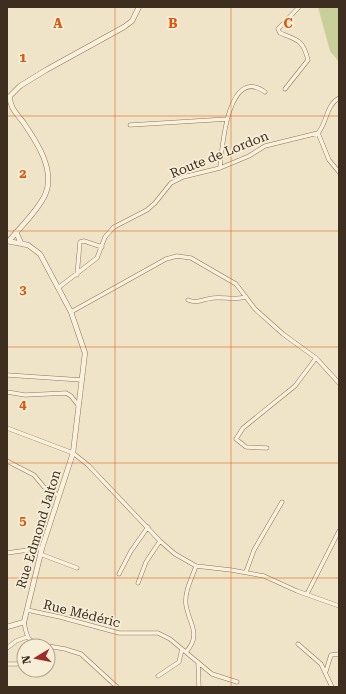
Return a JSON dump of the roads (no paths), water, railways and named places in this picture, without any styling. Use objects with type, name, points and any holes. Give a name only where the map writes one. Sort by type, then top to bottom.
[{"type":"street","points":[[8,241],[43,198],[48,179],[47,169],[39,148],[11,106],[10,96],[20,86],[46,70],[132,21],[139,7]]},
{"type":"street","points":[[285,89],[308,60],[301,42],[280,33],[278,29],[299,7]]},
{"type":"street","points":[[220,168],[222,143],[236,95],[243,88],[254,86],[265,92]]},
{"type":"street","points":[[339,98],[331,105],[322,129],[318,133],[329,160],[339,172]]},
{"type":"street","points":[[130,125],[228,119]]},
{"type":"street","name":"Route de Lordon","points":[[58,288],[77,275],[97,258],[105,237],[114,227],[147,210],[155,203],[171,183],[183,177],[220,168],[249,156],[266,146],[318,133]]},
{"type":"street","points":[[16,232],[21,243]]},
{"type":"street","points":[[8,241],[21,243]]},
{"type":"street","points":[[77,275],[80,242],[84,241],[102,247]]},
{"type":"street","name":"Rue Edmond Jalton","points":[[21,243],[28,245],[40,254],[71,312],[86,353],[78,405],[73,453],[58,495],[40,554],[24,622],[28,638]]},
{"type":"street","points":[[71,312],[166,259],[178,256],[192,258],[236,284],[256,309],[283,334],[316,358],[339,384]]},
{"type":"street","points":[[188,300],[194,303],[212,298],[237,299],[246,297]]},
{"type":"street","points":[[267,448],[246,447],[236,439],[243,428],[295,386],[316,358]]},
{"type":"street","points":[[7,374],[82,380]]},
{"type":"street","points":[[7,392],[25,395],[66,393],[71,396],[78,405]]},
{"type":"street","points":[[7,428],[73,453],[88,465],[160,541],[176,554],[196,566],[246,572],[264,576],[339,606]]},
{"type":"street","points":[[7,461],[34,474],[44,487],[58,495]]},
{"type":"street","points":[[246,572],[254,550],[282,502]]},
{"type":"street","points":[[119,574],[130,551],[148,527]]},
{"type":"street","points":[[307,594],[339,532]]},
{"type":"street","points":[[138,583],[146,562],[160,541]]},
{"type":"street","points":[[7,553],[42,548]]},
{"type":"street","points":[[40,554],[77,568]]},
{"type":"street","points":[[186,652],[192,645],[194,632],[186,604],[188,589],[196,566]]},
{"type":"street","name":"Rue Médéric","points":[[27,610],[60,617],[119,634],[158,633],[170,639],[212,674],[236,682]]},
{"type":"street","points":[[7,627],[24,622]]},
{"type":"street","points":[[7,648],[16,641]]},
{"type":"street","points":[[298,644],[321,664],[326,671],[332,687]]},
{"type":"street","points":[[56,648],[81,654],[116,687]]},
{"type":"street","points":[[158,676],[178,662],[182,649]]},
{"type":"street","points":[[326,671],[331,655],[339,654]]},
{"type":"street","points":[[198,662],[199,687]]}]
